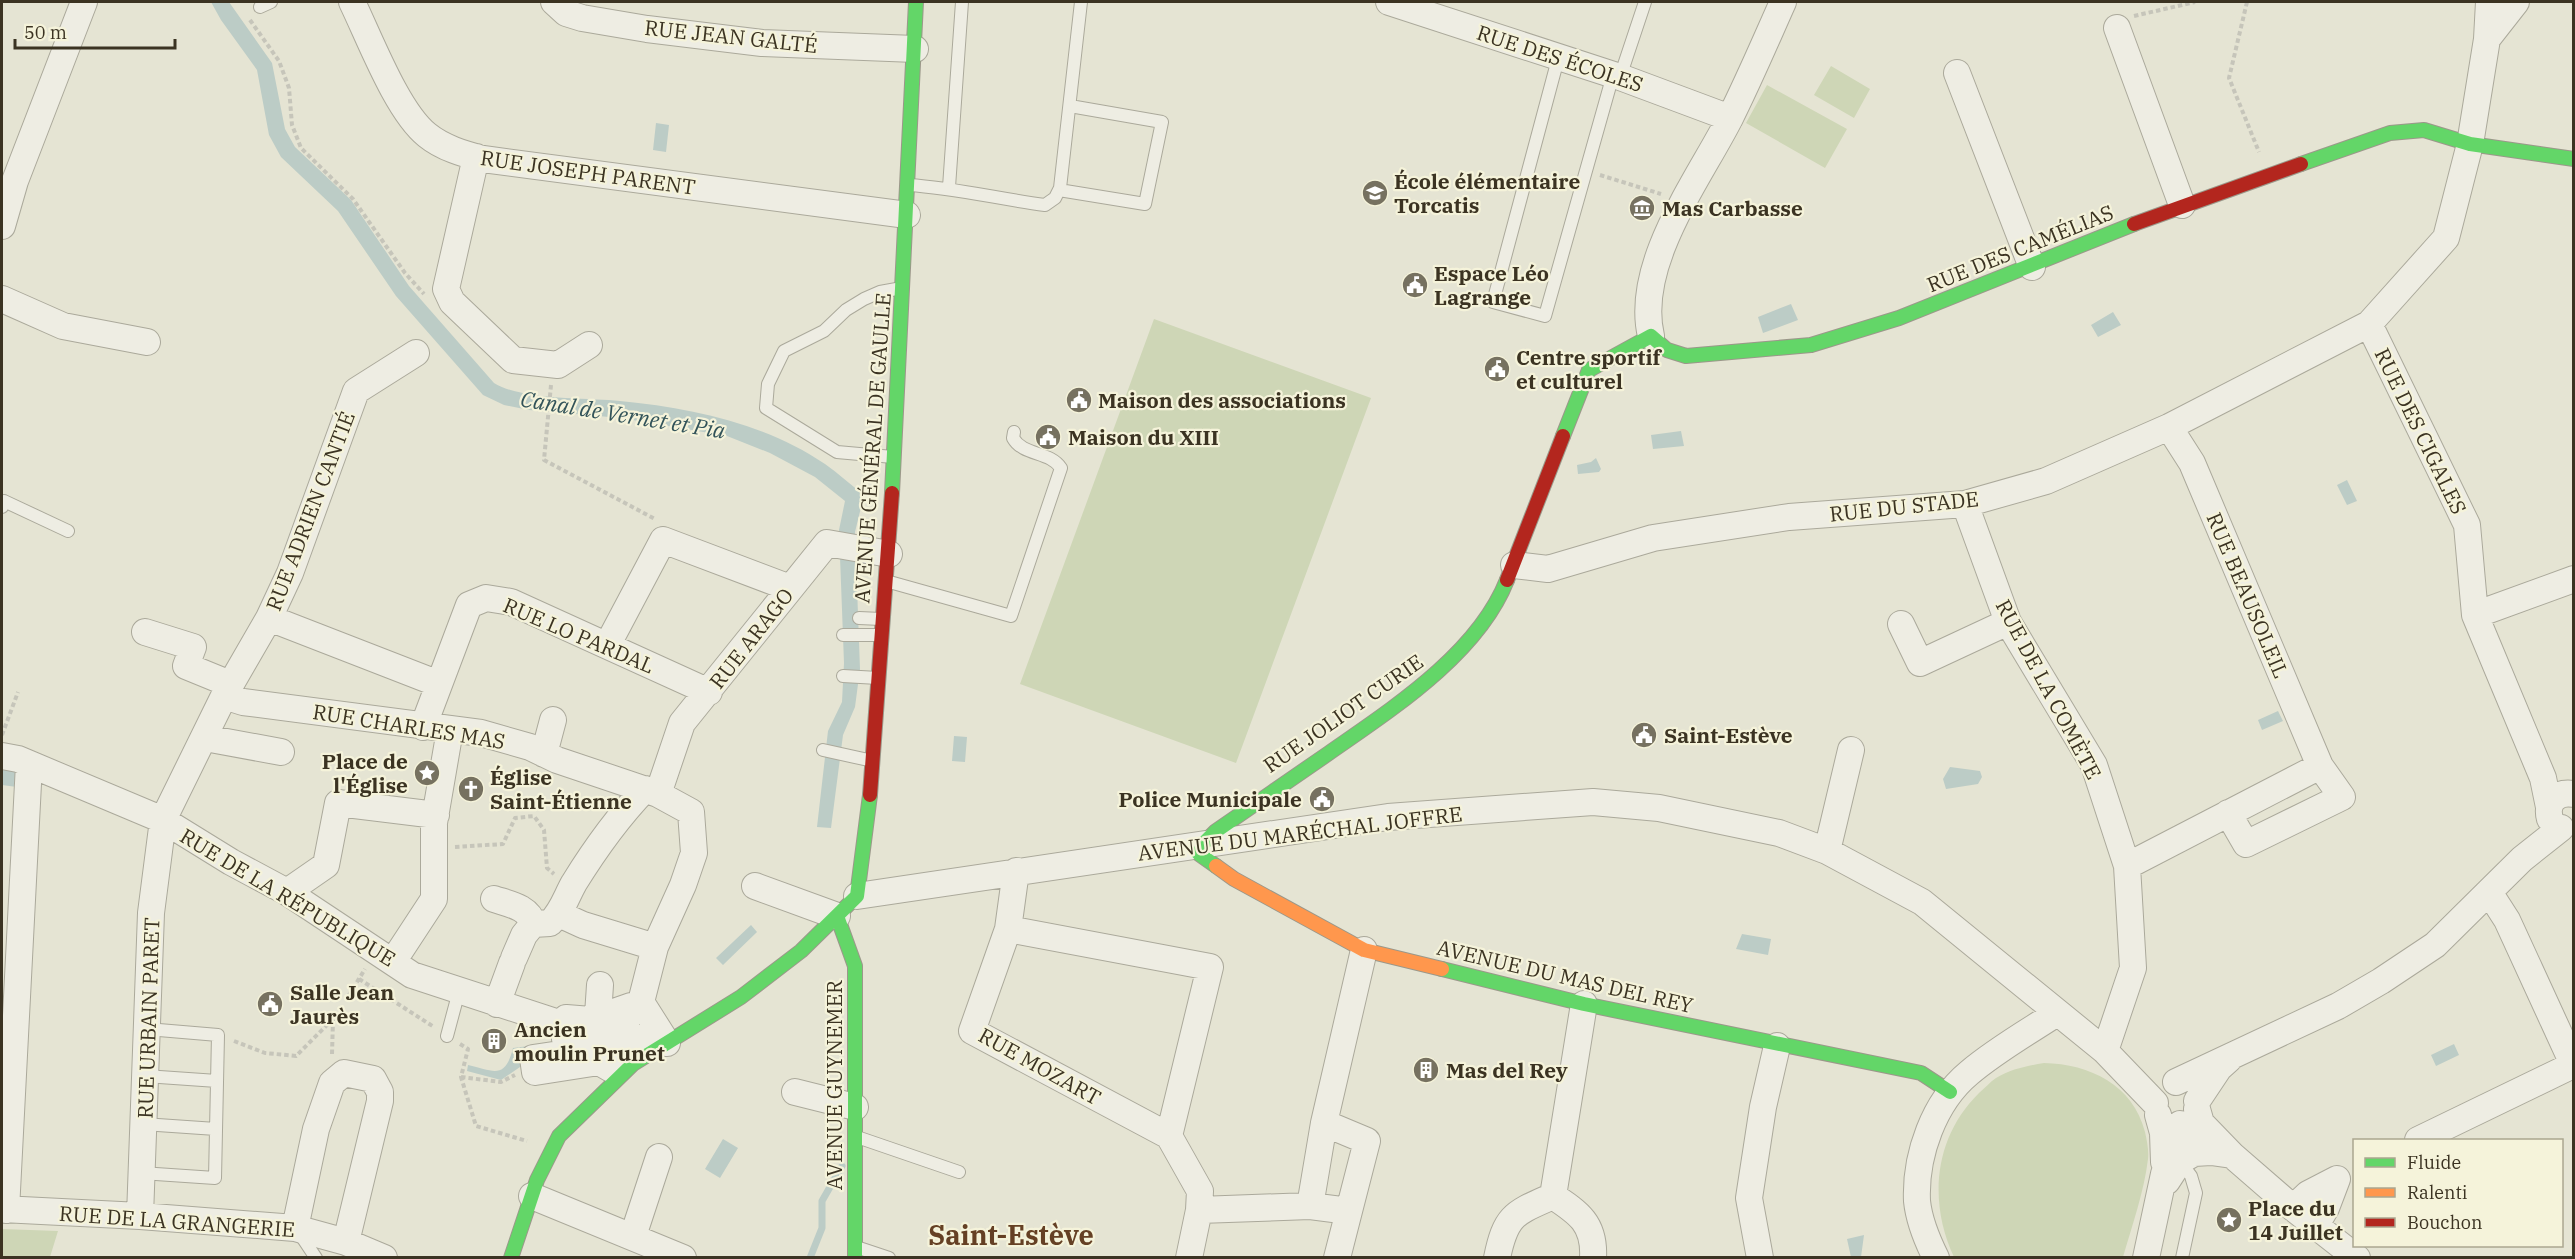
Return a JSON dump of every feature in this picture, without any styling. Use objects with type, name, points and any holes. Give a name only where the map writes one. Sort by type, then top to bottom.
[{"type":"street","points":[[2,226],[8,179],[84,2]]},
{"type":"street","name":"RUE JOSEPH PARENT","points":[[352,2],[412,121],[429,137],[476,157],[907,215]]},
{"type":"street","name":"RUE JEAN GALTÉ","points":[[554,2],[566,13],[582,18],[647,29],[762,43],[915,49]]},
{"type":"street","name":"AVENUE GÉNÉRAL DE GAULLE","points":[[857,896],[874,762],[885,580],[889,554],[916,2]]},
{"type":"street","points":[[1651,336],[1646,316],[1651,282],[1681,203],[1730,118],[1783,2]]},
{"type":"street","points":[[2369,324],[2446,238],[2470,144],[2487,39],[2489,2]]},
{"type":"street","points":[[2487,39],[2516,2]]},
{"type":"street","name":"RUE DES ÉCOLES","points":[[1396,3],[1617,76],[1730,118]]},
{"type":"street","points":[[2117,28],[2182,205]]},
{"type":"street","points":[[1957,73],[2032,267]]},
{"type":"street","name":"RUE DES CAMÉLIAS","points":[[1651,336],[1667,350],[1686,356],[1811,345],[1899,318],[2032,267],[2182,205],[2268,173],[2390,133],[2424,129],[2470,144],[2574,159]]},
{"type":"street","points":[[476,157],[446,289],[453,302],[513,360],[558,365],[589,345]]},
{"type":"street","points":[[2,299],[63,326],[147,342]]},
{"type":"street","name":"RUE DU STADE","points":[[1514,565],[1548,569],[1653,538],[1789,517],[1965,504],[2046,481],[2169,427],[2369,324]]},
{"type":"street","name":"RUE DES CIGALES","points":[[2369,324],[2467,525],[2475,615],[2543,778],[2562,810]]},
{"type":"street","name":"RUE JOLIOT CURIE","points":[[1203,844],[1216,831],[1260,798],[1393,710],[1448,663],[1499,600],[1589,370],[1651,336]]},
{"type":"street","name":"RUE ADRIEN CANTIÉ","points":[[163,820],[227,690],[269,618],[290,573],[356,391],[416,353]]},
{"type":"street","name":"RUE BEAUSOLEIL","points":[[2169,427],[2192,463],[2320,766],[2342,797],[2246,844],[2228,813]]},
{"type":"street","name":"RUE DE LA COMÈTE","points":[[1965,504],[2008,622],[2094,765],[2127,866],[2133,968],[2106,1051]]},
{"type":"street","points":[[608,644],[663,540],[790,588]]},
{"type":"street","name":"RUE ARAGO","points":[[651,791],[682,723],[827,543],[889,554]]},
{"type":"street","points":[[2475,615],[2574,579]]},
{"type":"street","name":"RUE LO PARDAL","points":[[423,727],[469,604],[486,598],[511,602],[608,644],[709,692]]},
{"type":"street","points":[[269,618],[439,684]]},
{"type":"street","points":[[1901,624],[1920,663],[2008,622]]},
{"type":"street","name":"RUE CHARLES MAS","points":[[145,632],[193,647],[186,666],[243,702],[482,733],[651,791],[691,812],[694,853],[683,885],[655,947]]},
{"type":"street","points":[[544,754],[553,720]]},
{"type":"street","points":[[394,962],[434,899],[435,819],[450,730]]},
{"type":"street","points":[[205,738],[281,752]]},
{"type":"street","points":[[1827,851],[1851,750]]},
{"type":"street","name":"RUE DE LA RÉPUBLIQUE","points":[[2,756],[28,764],[163,820],[231,862],[287,892],[394,962],[459,991],[493,1003]]},
{"type":"street","points":[[4,1210],[28,764]]},
{"type":"street","points":[[2127,866],[2320,766]]},
{"type":"street","points":[[651,791],[616,819],[573,885],[559,914],[550,923],[533,924],[524,935],[493,1003],[565,1026],[598,1023],[624,1034],[667,1043]]},
{"type":"street","name":"AVENUE DU MARÉCHAL JOFFRE","points":[[857,896],[1388,817],[1593,802],[1659,808],[1779,833],[1827,851],[1922,902],[2106,1051],[2174,1126]]},
{"type":"street","points":[[287,892],[326,865],[338,803],[435,819]]},
{"type":"street","points":[[2146,1257],[2174,1126],[2219,1068],[2233,1055],[2338,1006],[2435,945],[2522,859],[2562,810]]},
{"type":"street","name":"RUE URBAIN PARET","points":[[140,1216],[151,913],[163,820]]},
{"type":"street","name":"AVENUE DU MAS DEL REY","points":[[1203,844],[1199,854],[1234,879],[1364,950],[1584,1004],[1777,1046],[1921,1073],[1950,1092]]},
{"type":"street","points":[[1016,871],[1008,929],[1210,967],[1169,1136],[1200,1191],[1199,1210],[1189,1257]]},
{"type":"street","points":[[755,886],[837,916]]},
{"type":"street","points":[[2420,1139],[2573,1066],[2507,920],[2489,892]]},
{"type":"street","points":[[511,1257],[532,1196],[551,1149],[559,1136],[633,1064],[741,997],[801,951],[857,896]]},
{"type":"street","points":[[494,899],[521,908],[531,917],[533,924]]},
{"type":"street","points":[[559,914],[583,925],[655,947],[641,1002],[667,1043]]},
{"type":"street","name":"AVENUE GUYNEMER","points":[[837,916],[855,966],[855,1252]]},
{"type":"street","name":"RUE MOZART","points":[[1008,929],[972,1032],[1169,1136]]},
{"type":"street","points":[[1310,1206],[1324,1123],[1364,950]]},
{"type":"street","points":[[598,1023],[600,985]]},
{"type":"street","points":[[1554,1196],[1584,1004]]},
{"type":"street","points":[[1936,1257],[1924,1234],[1917,1201],[1922,1161],[1934,1119],[1950,1092],[1969,1072],[2057,1012]]},
{"type":"street","points":[[565,1026],[565,1039],[605,1034],[607,1047],[534,1058],[535,1072],[599,1062],[611,1069],[621,1059],[618,1053],[624,1034]]},
{"type":"street","points":[[1760,1257],[1749,1198],[1763,1107],[1777,1046]]},
{"type":"street","points":[[295,1228],[316,1129],[332,1083],[344,1073],[373,1079],[380,1092],[380,1101],[346,1242]]},
{"type":"street","points":[[795,1092],[855,1107]]},
{"type":"street","points":[[1324,1123],[1367,1141],[1337,1257]]},
{"type":"street","points":[[2174,1126],[2201,1123],[2232,1155],[2293,1208],[2358,1257]]},
{"type":"street","points":[[2174,1126],[2194,1154],[2211,1152],[2232,1155]]},
{"type":"street","points":[[633,1236],[659,1157]]},
{"type":"street","points":[[2293,1208],[2308,1194],[2346,1175]]},
{"type":"street","points":[[2316,1225],[2346,1175]]},
{"type":"street","points":[[532,1196],[683,1257]]},
{"type":"street","points":[[1497,1257],[1502,1234],[1516,1213],[1554,1196]]},
{"type":"street","points":[[1554,1196],[1582,1215],[1594,1242],[1593,1257]]},
{"type":"street","points":[[1199,1210],[1310,1206],[1349,1211]]},
{"type":"street","name":"RUE DE LA GRANGERIE","points":[[4,1210],[140,1216],[295,1228],[346,1242],[384,1257]]},
{"type":"lane","points":[[949,187],[962,2]]},
{"type":"lane","points":[[908,185],[949,187],[975,195],[1045,205],[1055,198],[1059,190],[1081,2]]},
{"type":"lane","points":[[1558,58],[1493,302],[1545,316],[1586,170],[1617,76],[1645,2]]},
{"type":"lane","points":[[1059,190],[1145,204],[1162,122],[1070,106]]},
{"type":"lane","points":[[894,458],[837,452],[766,408],[768,384],[784,351],[824,331],[846,310],[864,299],[880,292],[903,288]]},
{"type":"lane","points":[[885,580],[1011,616],[1061,468],[1056,461],[1017,446],[1013,438],[1014,432]]},
{"type":"lane","points":[[2,507],[4,501],[68,531]]},
{"type":"lane","points":[[859,618],[883,619]]},
{"type":"lane","points":[[843,635],[882,635]]},
{"type":"lane","points":[[843,676],[879,678]]},
{"type":"lane","points":[[823,750],[874,762]]},
{"type":"lane","points":[[447,1036],[459,991]]},
{"type":"lane","points":[[141,1173],[215,1178],[218,1035],[147,1029]]},
{"type":"lane","points":[[145,1076],[217,1082]]},
{"type":"lane","points":[[143,1124],[216,1129]]},
{"type":"lane","points":[[2174,1126],[2196,1193],[2182,1257]]},
{"type":"lane","points":[[856,1137],[958,1172]]},
{"type":"lane","points":[[295,1228],[316,1257]]},
{"type":"lane","points":[[855,1252],[889,1257]]},
{"type":"path","points":[[2117,28],[2119,19],[2195,2]]},
{"type":"path","points":[[2247,2],[2229,78],[2268,173]]},
{"type":"path","points":[[246,14],[279,61],[289,88],[292,125],[301,148],[352,199],[405,273],[431,302]]},
{"type":"path","points":[[1586,170],[1653,189],[1681,203]]},
{"type":"path","points":[[543,380],[552,381],[544,460],[667,525],[663,540]]},
{"type":"path","points":[[2,736],[18,692]]},
{"type":"path","points":[[434,850],[503,844],[515,818],[534,816],[544,830],[547,868],[573,885]]},
{"type":"path","points":[[349,995],[359,979],[394,962]]},
{"type":"path","points":[[359,979],[468,1049],[461,1077],[476,1126],[551,1149]]},
{"type":"path","points":[[229,1042],[265,1053],[296,1056],[333,1019]]},
{"type":"path","points":[[461,1077],[501,1083]]},
{"type":"green space","points":[[1831,66],[1870,89],[1854,118],[1814,95]]},
{"type":"green space","points":[[1767,85],[1847,129],[1825,168],[1746,123]]},
{"type":"green space","points":[[1154,319],[1371,398],[1236,763],[1020,684]]},
{"type":"green space","points":[[2044,1063],[2078,1068],[2107,1080],[2131,1102],[2139,1116],[2146,1135],[2148,1159],[2141,1196],[2123,1257],[1954,1257],[1946,1236],[1939,1193],[1944,1150],[1952,1129],[1964,1110],[1994,1080],[2013,1070]]},
{"type":"green space","points":[[2,1229],[58,1231],[50,1257],[2,1258]]},
{"type":"water","name":"Canal de Vernet et Pia","points":[[211,2],[229,2],[272,63],[285,129],[295,147],[351,200],[409,286],[494,383],[520,393],[647,404],[727,420],[778,438],[802,450],[830,468],[864,495],[855,532],[860,669],[855,707],[843,735],[831,828],[817,827],[828,731],[842,702],[844,663],[839,530],[845,501],[815,477],[770,453],[727,436],[621,418],[529,410],[504,405],[483,395],[396,296],[338,211],[281,157],[269,135],[257,70],[221,20]]},
{"type":"water","points":[[656,123],[669,125],[666,152],[653,150]]},
{"type":"water","points":[[1791,304],[1798,320],[1763,333],[1758,317]]},
{"type":"water","points":[[2113,312],[2121,325],[2098,337],[2091,325]]},
{"type":"water","points":[[1681,431],[1684,446],[1653,449],[1651,435]]},
{"type":"water","points":[[1596,458],[1601,469],[1599,472],[1578,474],[1577,465],[1591,462]]},
{"type":"water","points":[[2347,480],[2357,501],[2347,505],[2337,485]]},
{"type":"water","points":[[2278,711],[2283,721],[2262,730],[2258,720]]},
{"type":"water","points":[[954,736],[967,737],[965,762],[952,761]]},
{"type":"water","points":[[2,767],[17,770],[17,787],[2,785]]},
{"type":"water","points":[[1950,767],[1980,771],[1982,777],[1978,784],[1946,789],[1943,779]]},
{"type":"water","points":[[751,925],[757,932],[723,965],[716,958]]},
{"type":"water","points":[[1742,934],[1771,939],[1768,955],[1736,949]]},
{"type":"water","points":[[2454,1044],[2459,1055],[2436,1066],[2431,1055]]},
{"type":"water","points":[[529,1046],[531,1065],[520,1067],[501,1080],[467,1071],[468,1065],[492,1071],[502,1069],[510,1058],[513,1048]]},
{"type":"water","points":[[723,1139],[738,1148],[720,1178],[705,1169]]},
{"type":"water","points":[[1864,1235],[1861,1257],[1851,1257],[1847,1239]]},
{"type":"waterway","points":[[810,1258],[822,1228],[822,1201],[842,1166]]},
{"type":"traffic: fast","points":[[892,493],[916,2]]},
{"type":"traffic: fast","points":[[2301,164],[2390,133],[2424,130],[2470,144],[2574,159]]},
{"type":"traffic: fast","points":[[1563,436],[1589,370],[1651,336],[1667,350],[1686,356],[1811,345],[1899,318],[2134,224]]},
{"type":"traffic: fast","points":[[1216,866],[1199,854],[1203,844],[1216,831],[1379,718],[1431,678],[1476,632],[1494,607],[1507,580]]},
{"type":"traffic: fast","points":[[511,1258],[537,1180],[559,1136],[633,1064],[741,997],[801,951],[857,896],[870,795]]},
{"type":"traffic: fast","points":[[837,916],[855,966],[855,1258]]},
{"type":"traffic: fast","points":[[1442,969],[1584,1004],[1921,1073],[1950,1092]]},
{"type":"traffic: slow","points":[[1216,866],[1234,879],[1364,950],[1442,969]]},
{"type":"traffic: jam","points":[[2134,224],[2301,164]]},
{"type":"traffic: jam","points":[[1507,580],[1563,436]]},
{"type":"traffic: jam","points":[[870,795],[892,493]]},
{"type":"place","name":"École élémentaire Torcatis","points":[[1375,193]]},
{"type":"place","name":"Mas Carbasse","points":[[1642,208]]},
{"type":"place","name":"Espace Léo Lagrange","points":[[1415,285]]},
{"type":"place","name":"Centre sportif et culturel","points":[[1497,369]]},
{"type":"place","name":"Maison des associations","points":[[1079,400]]},
{"type":"place","name":"Maison du XIII","points":[[1048,437]]},
{"type":"place","name":"Saint-Estève","points":[[1644,735]]},
{"type":"place","name":"Place de l'Église","points":[[427,773]]},
{"type":"place","name":"Église Saint-Étienne","points":[[471,789]]},
{"type":"place","name":"Police Municipale","points":[[1322,799]]},
{"type":"place","name":"Salle Jean Jaurès","points":[[270,1004]]},
{"type":"place","name":"Ancien moulin Prunet","points":[[494,1041]]},
{"type":"place","name":"Mas del Rey","points":[[1426,1070]]},
{"type":"place","name":"Place du 14 Juillet","points":[[2229,1220]]},
{"type":"district","name":"Saint-Estève","points":[[1011,1234]]}]
